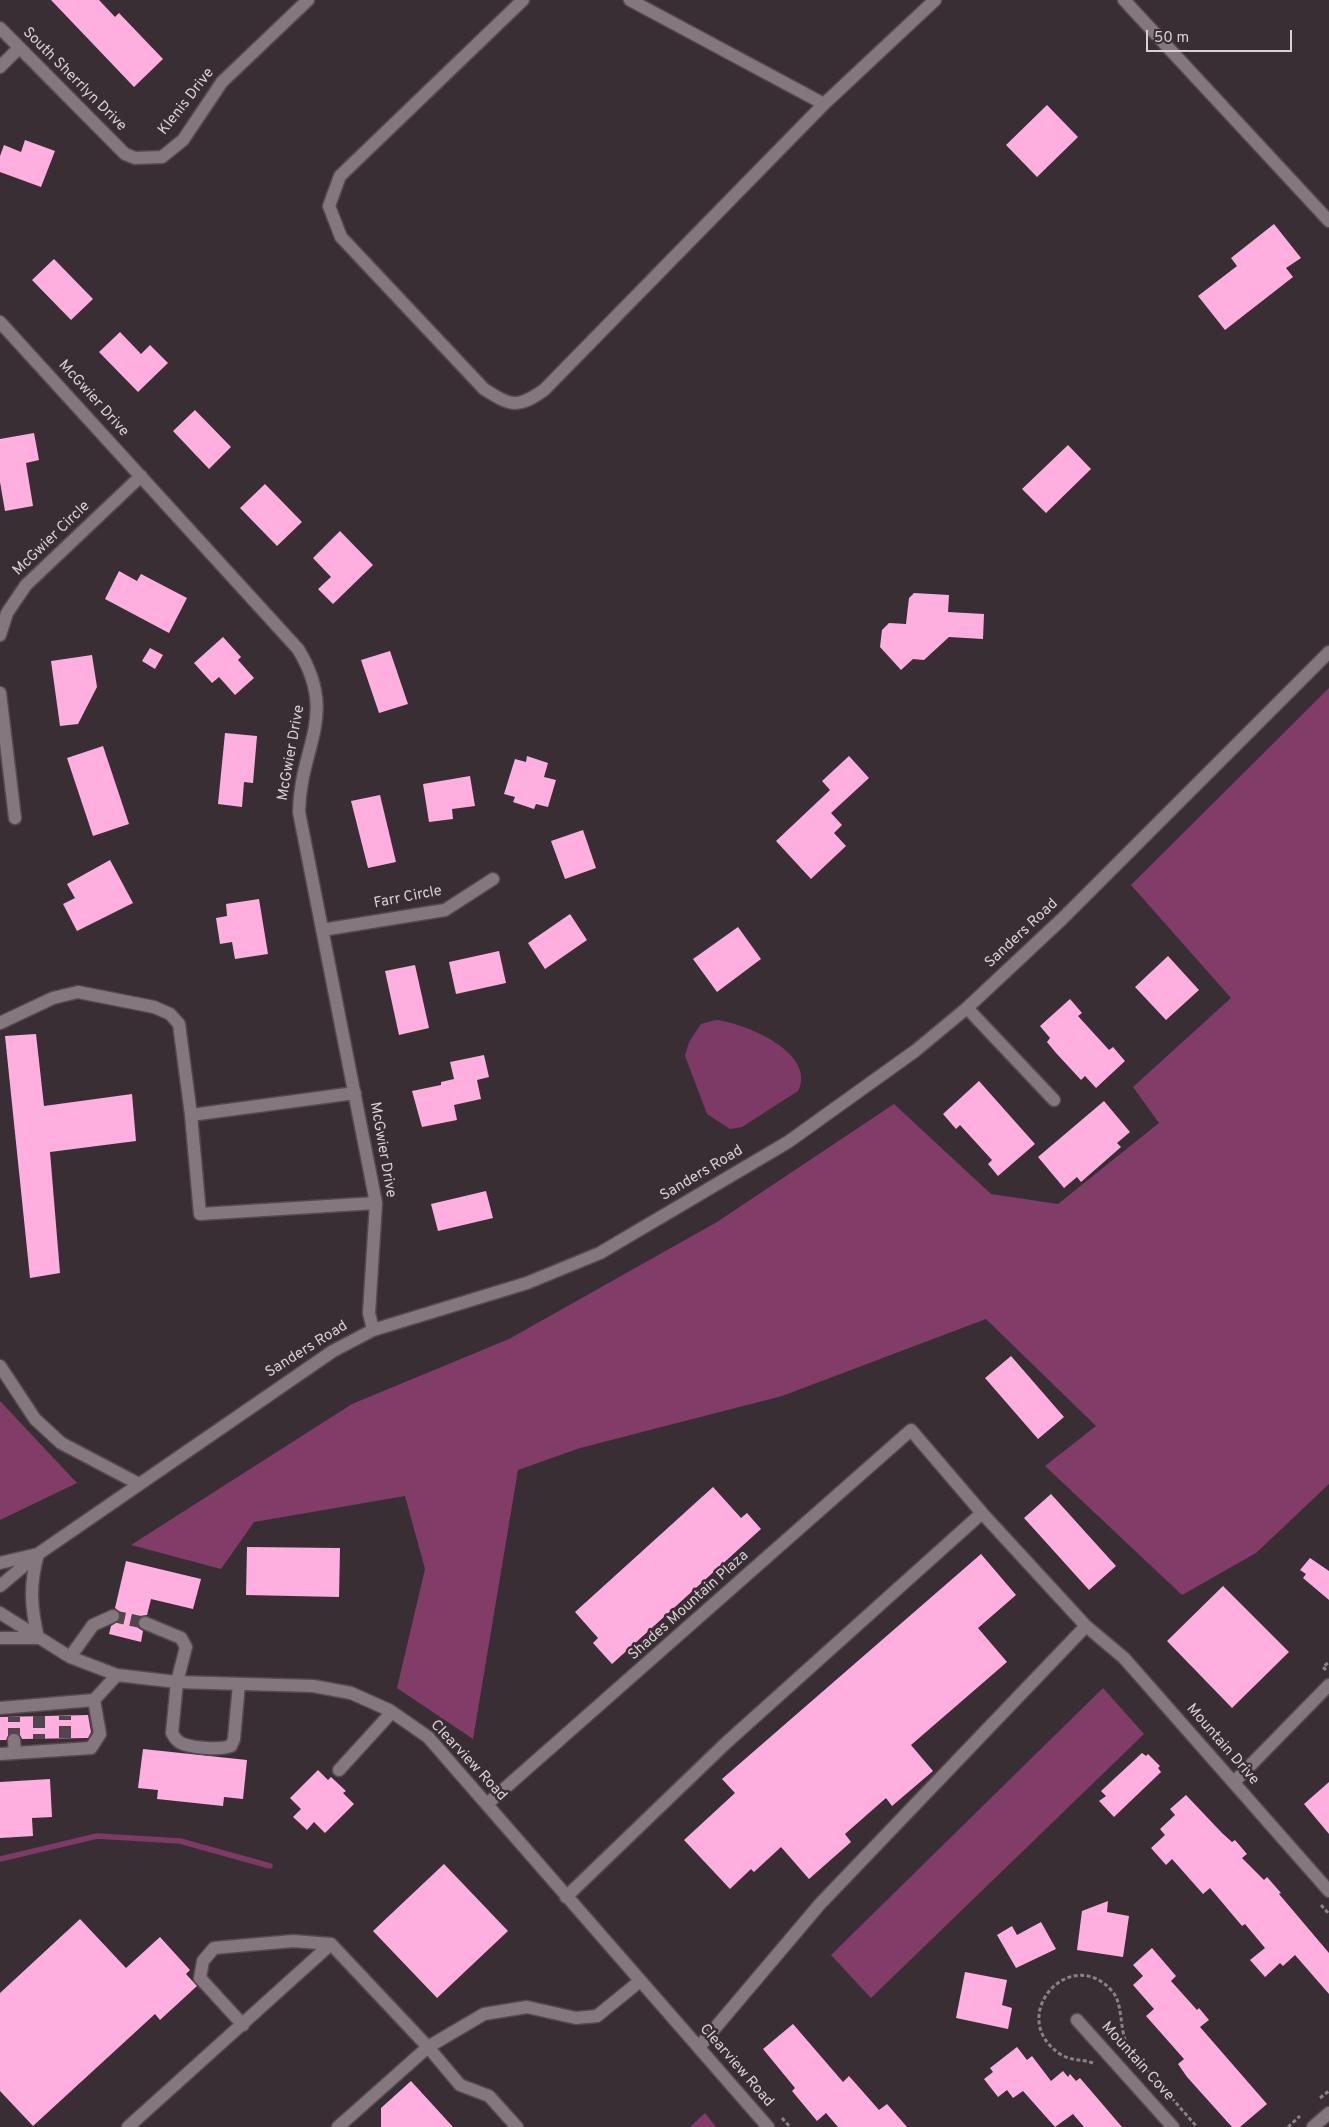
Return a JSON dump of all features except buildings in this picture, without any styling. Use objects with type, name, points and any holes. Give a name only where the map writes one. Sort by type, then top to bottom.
[{"type":"street","name":"Klenis Drive","points":[[125,154],[135,158],[162,157],[183,140],[222,82],[308,0]]},
{"type":"street","points":[[523,0],[340,176],[329,206],[341,237],[484,389],[507,404],[526,403],[544,390],[824,104],[935,0]]},
{"type":"street","points":[[630,0],[824,104]]},
{"type":"street","points":[[1124,0],[1329,221]]},
{"type":"street","name":"South Sherrlyn Drive","points":[[0,28],[125,154]]},
{"type":"street","points":[[0,67],[18,48]]},
{"type":"street","name":"McGwier Drive","points":[[0,322],[298,649],[310,668],[316,689],[318,709],[315,732],[300,781],[299,812],[376,1203],[369,1312],[373,1330]]},
{"type":"street","name":"McGwier Circle","points":[[0,635],[7,613],[26,585],[140,476]]},
{"type":"street","name":"Sanders Road","points":[[0,1586],[38,1554],[333,1351],[373,1330],[527,1283],[600,1253],[788,1142],[915,1051],[967,1008],[1062,919],[1329,652]]},
{"type":"street","points":[[0,693],[15,818]]},
{"type":"street","name":"Farr Circle","points":[[322,930],[445,910],[493,879]]},
{"type":"street","points":[[0,1023],[53,998],[78,992],[154,1008],[170,1014],[179,1024],[191,1115],[200,1214],[376,1203]]},
{"type":"street","points":[[967,1008],[1054,1100]]},
{"type":"street","points":[[191,1115],[355,1092]]},
{"type":"street","points":[[0,1366],[35,1419],[61,1444],[139,1484]]},
{"type":"street","name":"Mountain Drive","points":[[911,1430],[982,1513],[1086,1626],[1124,1658],[1329,1891]]},
{"type":"street","name":"Shades Mountain Plaza","points":[[488,1804],[911,1430]]},
{"type":"street","points":[[566,1896],[726,1743],[982,1513]]},
{"type":"street","points":[[0,1563],[38,1554],[33,1572],[31,1604],[38,1638],[0,1638]]},
{"type":"street","name":"Clearview Road","points":[[0,1613],[70,1657],[116,1675],[177,1682],[313,1686],[351,1693],[392,1712],[428,1737],[768,2127]]},
{"type":"street","points":[[70,1657],[93,1625],[113,1616]]},
{"type":"street","points":[[145,1623],[181,1638],[186,1647],[177,1682],[172,1733],[176,1740],[183,1744],[223,1748],[231,1746],[234,1739],[239,1684]]},
{"type":"street","points":[[699,2047],[820,1904],[1086,1626]]},
{"type":"street","points":[[0,1708],[14,1712],[65,1709],[94,1700],[116,1675]]},
{"type":"street","points":[[1234,1782],[1329,1685]]},
{"type":"street","points":[[0,1754],[15,1753],[39,1745],[64,1744],[91,1748],[100,1734],[94,1700]]},
{"type":"street","points":[[339,1770],[392,1712]]},
{"type":"street","points":[[14,1740],[15,1753]]},
{"type":"street","points":[[243,2025],[200,1978],[202,1961],[214,1948],[293,1941],[331,1944],[428,2046],[460,2085],[489,2096],[517,2127]]},
{"type":"street","points":[[128,2127],[331,1944]]},
{"type":"street","points":[[338,2127],[428,2046],[484,2014],[527,2007],[576,2018],[596,2016],[640,1981]]},
{"type":"street","name":"Mountain Cove","points":[[1077,2020],[1172,2127]]},
{"type":"street","points":[[1313,2127],[1329,2113]]},
{"type":"shaded area","points":[[1329,688],[1329,1484],[1256,1553],[1182,1595],[1045,1466],[1096,1426],[986,1319],[782,1396],[580,1448],[518,1470],[473,1739],[397,1688],[425,1569],[405,1496],[254,1522],[221,1569],[131,1545],[352,1404],[509,1339],[717,1222],[894,1104],[991,1194],[1058,1204],[1159,1123],[1133,1087],[1231,998],[1131,885]]},
{"type":"shaded area","points":[[716,1020],[744,1027],[775,1042],[797,1064],[801,1077],[798,1091],[742,1127],[730,1129],[707,1114],[685,1056],[689,1042],[701,1024]]},
{"type":"shaded area","points":[[0,1401],[77,1483],[0,1520]]},
{"type":"shaded area","points":[[1103,1688],[1144,1734],[871,1998],[831,1955]]},
{"type":"shaded area","points":[[705,2113],[716,2127],[690,2127]]},
{"type":"waterway","points":[[0,1859],[97,1836],[180,1841],[270,1866]]},
{"type":"tunnel","points":[[113,1616],[145,1623]]},
{"type":"tunnel","points":[[39,1716],[39,1739]]},
{"type":"tunnel","points":[[65,1716],[65,1738]]},
{"type":"tunnel","points":[[14,1717],[14,1740]]}]
